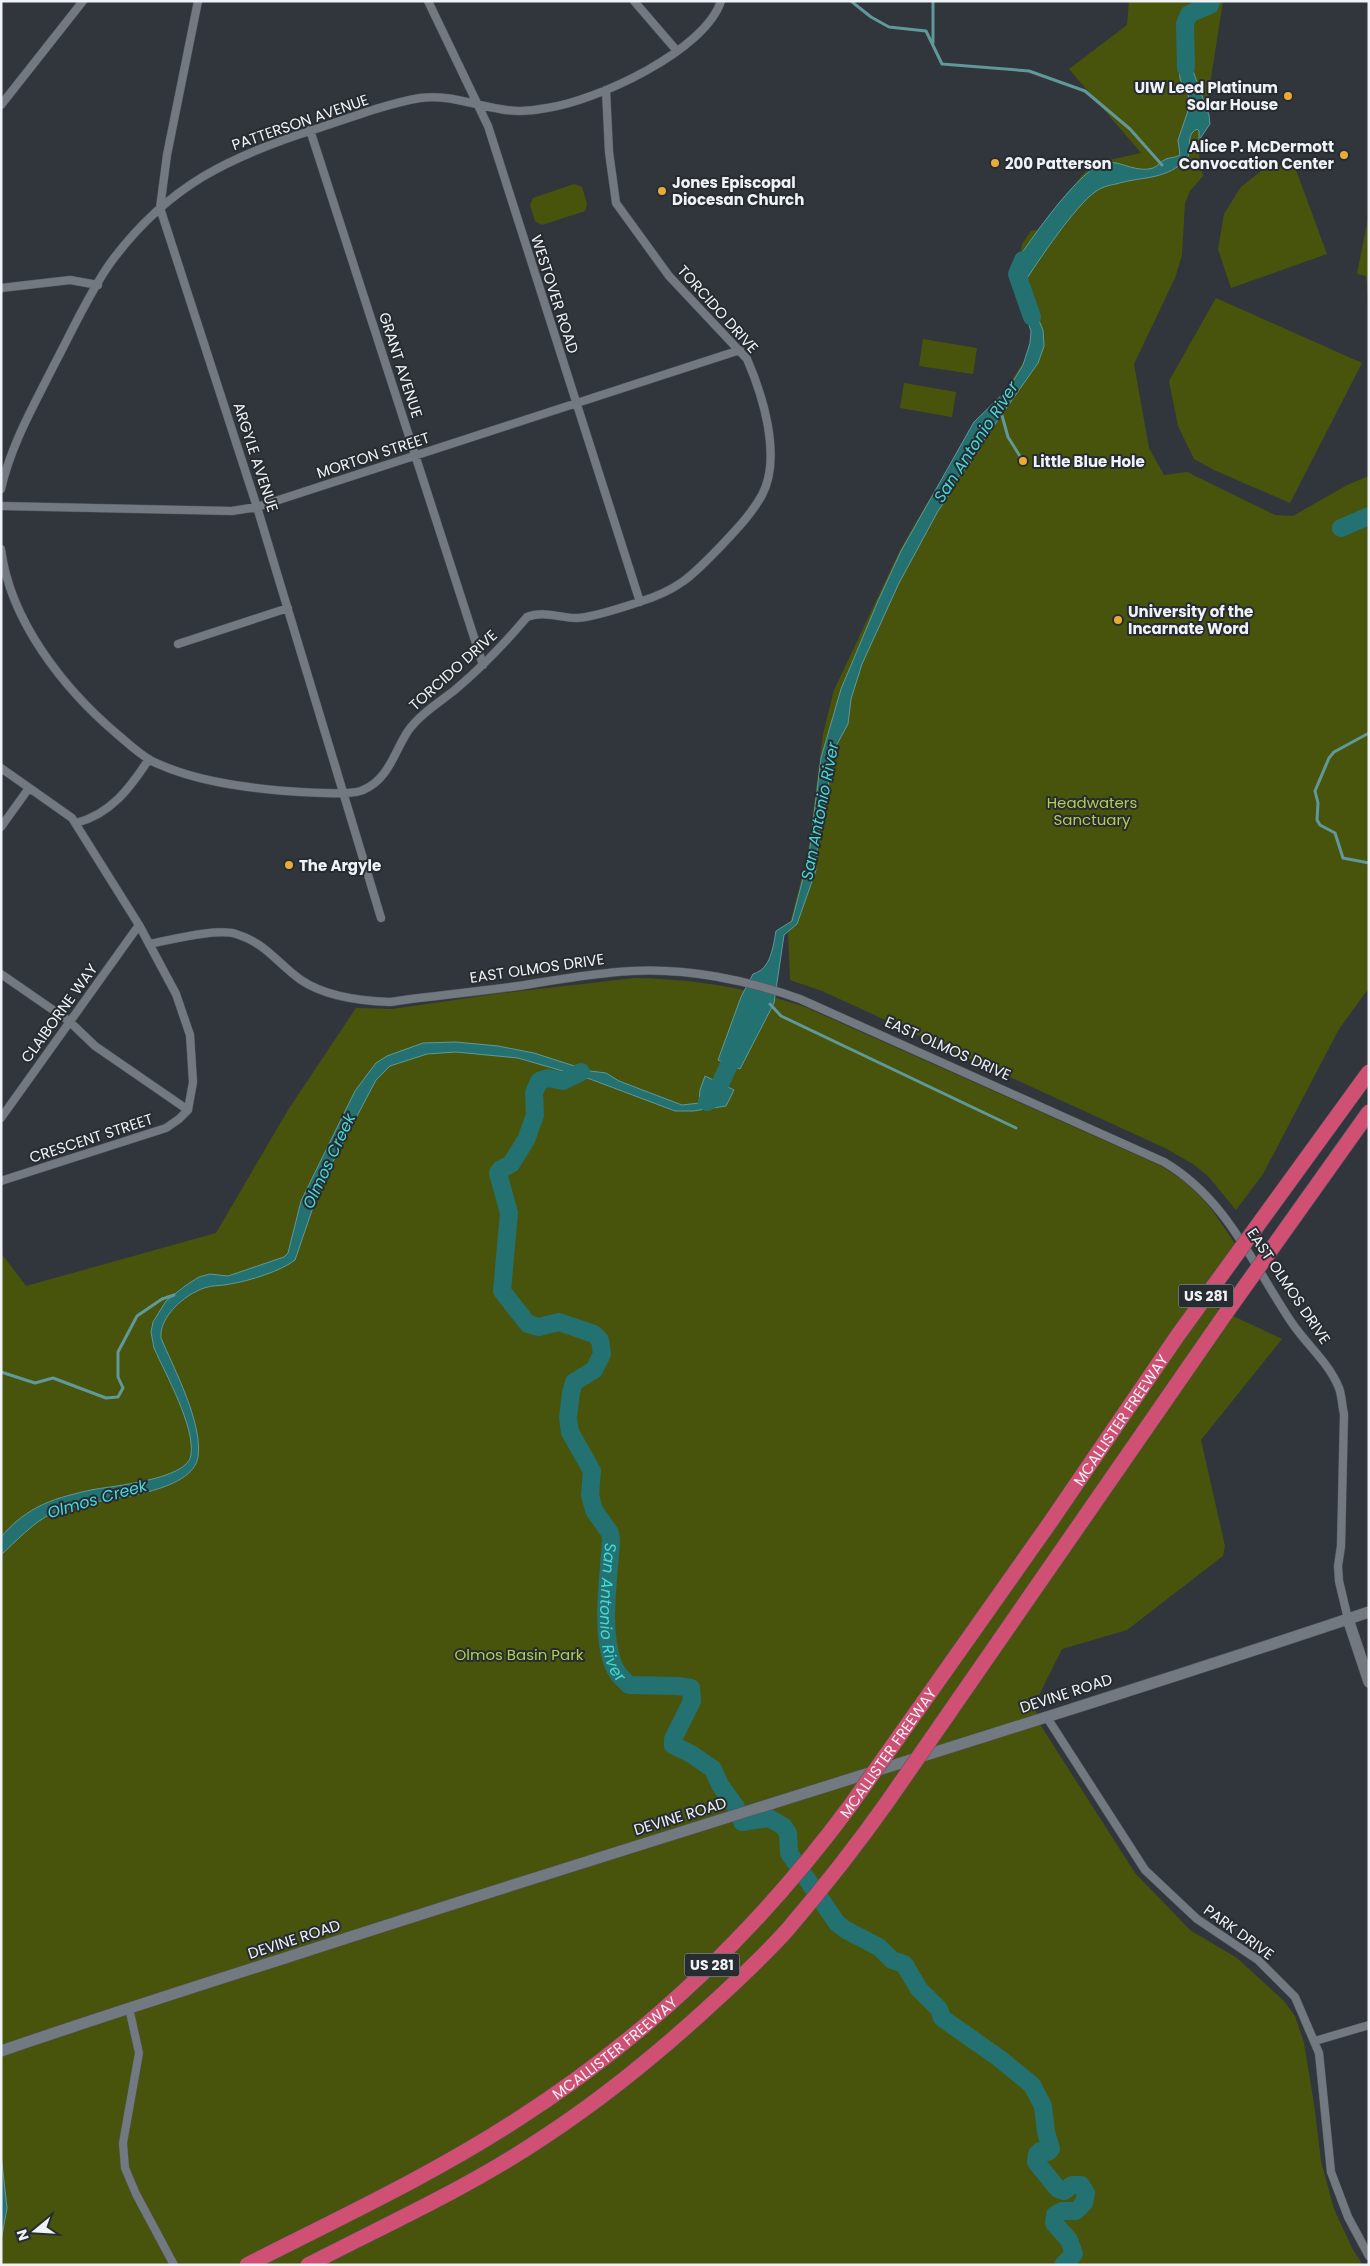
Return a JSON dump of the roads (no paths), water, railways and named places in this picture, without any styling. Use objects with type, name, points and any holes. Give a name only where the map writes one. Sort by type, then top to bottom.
[{"type":"highway","name":"MCALLISTER FREEWAY","points":[[247,2265],[442,2165],[515,2122],[628,2041],[703,1975],[818,1850],[1049,1524],[1178,1336],[1369,1072]]},
{"type":"highway","name":"MCALLISTER FREEWAY","points":[[308,2265],[453,2191],[543,2138],[620,2083],[685,2029],[742,1976],[787,1930],[883,1809],[1226,1313],[1369,1112]]},
{"type":"street","points":[[1,105],[81,1]]},
{"type":"street","name":"ARGYLE AVENUE","points":[[198,1],[167,155],[160,208],[257,507],[381,918]]},
{"type":"street","name":"WESTOVER ROAD","points":[[428,1],[488,126],[640,602]]},
{"type":"street","points":[[634,1],[677,51]]},
{"type":"street","name":"PATTERSON AVENUE","points":[[1,489],[14,445],[65,343],[110,264],[124,246],[160,208],[195,181],[218,166],[257,148],[394,104],[421,98],[436,97],[461,100],[515,111],[547,108],[577,101],[606,90],[636,75],[677,51],[697,37],[706,26],[720,1]]},
{"type":"street","name":"TORCIDO DRIVE","points":[[342,792],[360,792],[378,780],[387,769],[407,732],[418,720],[484,665],[527,617],[535,614],[578,618],[640,602],[674,589],[694,574],[745,520],[763,493],[770,472],[769,431],[754,376],[747,359],[740,350],[669,276],[616,203],[609,152],[606,90]]},
{"type":"street","name":"GRANT AVENUE","points":[[310,130],[484,665]]},
{"type":"street","points":[[1,288],[70,280],[98,285]]},
{"type":"street","name":"MORTON STREET","points":[[1,506],[232,511],[257,507],[740,350]]},
{"type":"street","points":[[1,549],[8,579],[26,622],[50,664],[90,711],[149,759],[193,775],[238,786],[312,793],[342,792]]},
{"type":"street","points":[[178,644],[288,608]]},
{"type":"street","points":[[76,823],[102,813],[118,800],[149,759]]},
{"type":"street","points":[[1,768],[72,818],[139,925],[176,994],[190,1035],[193,1082],[188,1110],[95,1046],[69,1021],[1,974]]},
{"type":"street","points":[[1,827],[29,788]]},
{"type":"street","name":"CLAIBORNE WAY","points":[[1,1118],[139,925]]},
{"type":"street","name":"EAST OLMOS DRIVE","points":[[149,944],[219,932],[236,934],[271,952],[302,980],[316,988],[358,1000],[390,1002],[581,976],[633,971],[666,971],[697,975],[771,989],[800,999],[1164,1162],[1185,1174],[1212,1200],[1259,1267],[1293,1324],[1326,1367],[1339,1388],[1344,1414],[1339,1580],[1348,1619],[1369,1682]]},
{"type":"street","name":"CRESCENT STREET","points":[[1,1181],[150,1135],[180,1119],[188,1110]]},
{"type":"street","name":"DEVINE ROAD","points":[[1,2052],[129,2008],[469,1898],[888,1767],[1369,1612]]},
{"type":"street","name":"PARK DRIVE","points":[[1046,1716],[1145,1870],[1197,1919],[1258,1960],[1295,1997],[1319,2053],[1331,2172],[1348,2217],[1369,2256]]},
{"type":"street","points":[[129,2008],[139,2053],[123,2143],[125,2168],[136,2194],[174,2265]]},
{"type":"street","points":[[1315,2041],[1369,2025]]},
{"type":"water","points":[[1207,1],[1218,1],[1208,15],[1201,12],[1192,17],[1184,42],[1193,49],[1193,71],[1209,115],[1210,124],[1199,140],[1199,131],[1197,129],[1193,132],[1187,158],[1176,168],[1159,175],[1110,185],[1097,191],[1067,221],[1024,283],[1011,276],[1010,271],[1054,209],[1084,176],[1097,166],[1108,162],[1147,169],[1155,167],[1166,159],[1180,155],[1178,140],[1190,105],[1188,95],[1180,79],[1178,45],[1181,21],[1186,12]]},
{"type":"water","points":[[1017,288],[1029,297],[1043,330],[1044,346],[1038,363],[968,466],[956,479],[951,492],[938,511],[899,583],[862,664],[851,699],[848,724],[836,746],[818,837],[816,870],[797,924],[784,935],[774,1003],[740,1069],[718,1060],[741,997],[753,974],[764,967],[770,957],[776,931],[792,921],[809,855],[821,758],[841,689],[901,551],[974,422],[1009,388],[1023,365],[1030,343],[1031,331]]},
{"type":"water","name":"Olmos Creek","points":[[456,1042],[498,1046],[534,1053],[590,1071],[606,1073],[619,1081],[682,1105],[699,1103],[700,1090],[705,1076],[734,1090],[726,1106],[693,1111],[675,1111],[590,1079],[518,1058],[456,1052],[427,1054],[390,1066],[376,1080],[321,1184],[295,1260],[282,1268],[255,1278],[238,1283],[207,1287],[196,1291],[181,1301],[164,1322],[161,1338],[180,1380],[196,1428],[198,1457],[192,1469],[181,1479],[148,1492],[80,1505],[51,1514],[32,1527],[1,1555],[1,1537],[13,1524],[42,1505],[77,1493],[163,1476],[187,1464],[191,1455],[189,1430],[154,1348],[151,1332],[153,1322],[166,1301],[199,1277],[210,1274],[228,1276],[284,1257],[288,1253],[301,1201],[355,1091],[376,1063],[387,1056],[423,1043]]},
{"type":"water","points":[[1,2154],[7,2208],[1,2241]]},
{"type":"waterway","points":[[851,1],[871,17],[889,27],[926,31],[942,64],[1029,71],[1085,91],[1130,129],[1162,165]]},
{"type":"waterway","points":[[933,1],[933,43]]},
{"type":"waterway","name":"San Antonio River","points":[[1186,68],[1185,24],[1189,14],[1210,5],[1211,1]]},
{"type":"waterway","name":"San Antonio River","points":[[1023,260],[1017,274],[1032,317]]},
{"type":"waterway","points":[[1001,412],[1008,437],[1023,461]]},
{"type":"waterway","points":[[1341,528],[1369,516]]},
{"type":"waterway","points":[[1369,733],[1334,752],[1329,758],[1315,791],[1318,803],[1317,820],[1320,825],[1335,833],[1343,858],[1369,863]]},
{"type":"waterway","points":[[770,1004],[781,1016],[1016,1128]]},
{"type":"waterway","name":"San Antonio River","points":[[707,1102],[714,1098],[739,1042]]},
{"type":"waterway","name":"San Antonio River","points":[[581,1072],[563,1081],[548,1078],[539,1081],[534,1093],[535,1115],[526,1140],[511,1164],[501,1169],[498,1173],[509,1213],[502,1291],[528,1324],[539,1327],[559,1322],[594,1334],[600,1340],[602,1354],[594,1370],[574,1382],[568,1418],[570,1432],[592,1471],[590,1495],[594,1510],[610,1533],[606,1619],[609,1650],[613,1664],[629,1685],[691,1688],[692,1701],[673,1739],[673,1745],[691,1754],[713,1769],[720,1785],[736,1807]]},
{"type":"waterway","points":[[1,1372],[35,1383],[53,1378],[106,1398],[118,1397],[123,1388],[118,1377],[118,1352],[137,1316],[162,1299],[174,1295]]},
{"type":"waterway","name":"San Antonio River","points":[[742,1822],[769,1818],[783,1826],[788,1833],[789,1853],[837,1923],[846,1930],[879,1947],[892,1960],[904,1964],[919,1989],[939,2009],[942,2018],[999,2058],[1032,2085],[1043,2106],[1046,2132],[1051,2149],[1048,2152],[1040,2151],[1037,2154],[1036,2162],[1058,2189],[1064,2191],[1072,2185],[1081,2185],[1086,2193],[1084,2203],[1076,2211],[1062,2211],[1055,2215],[1054,2223],[1069,2240],[1074,2254],[1063,2265]]},
{"type":"place","name":"UIW Leed Platinum Solar House","points":[[1288,96]]},
{"type":"place","name":"Alice P. McDermott Convocation Center","points":[[1344,155]]},
{"type":"place","name":"200 Patterson","points":[[995,163]]},
{"type":"place","name":"Jones Episcopal Diocesan Church","points":[[662,191]]},
{"type":"place","name":"Little Blue Hole","points":[[1023,461]]},
{"type":"place","name":"University of the Incarnate Word","points":[[1118,620]]},
{"type":"place","name":"The Argyle","points":[[289,865]]},
{"type":"park label","name":"Headwaters Sanctuary","points":[[1092,810]]},
{"type":"park label","name":"Olmos Basin Park","points":[[519,1654]]}]
